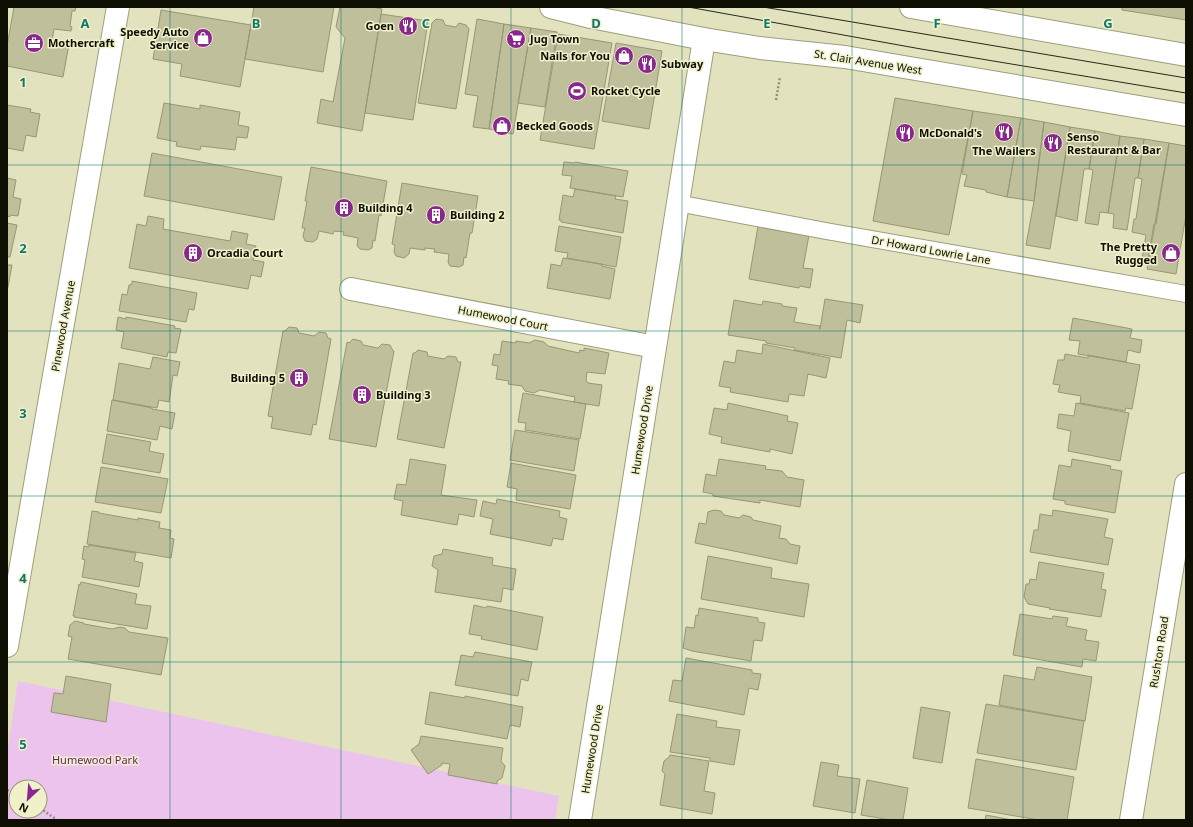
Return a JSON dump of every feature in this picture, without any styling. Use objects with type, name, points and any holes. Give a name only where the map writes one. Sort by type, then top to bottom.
[{"type":"street","name":"Pinewood Avenue","points":[[7,646],[118,7]]},
{"type":"street","name":"St. Clair Avenue West","points":[[551,7],[591,17],[704,39],[760,48],[845,57],[1186,115]]},
{"type":"street","points":[[911,7],[1186,55]]},
{"type":"street","name":"Humewood Drive","points":[[580,820],[704,39]]},
{"type":"street","name":"Humewood Court","points":[[350,289],[655,347]]},
{"type":"street","name":"Rushton Road","points":[[1131,820],[1186,484]]},
{"type":"lane","name":"Dr Howard Lowrie Lane","points":[[677,203],[834,233],[1186,294]]},
{"type":"path","points":[[776,100],[780,77]]},
{"type":"path","points":[[48,814],[57,820]]},
{"type":"green space","name":"Humewood Park","points":[[18,681],[559,796],[555,820],[7,820],[7,754]]},
{"type":"building","name":"Mothercraft","points":[[14,7],[76,7],[75,11],[72,11],[70,26],[72,27],[71,31],[54,29],[52,41],[69,44],[63,77],[7,66],[7,46]]},
{"type":"building","points":[[254,7],[334,7],[323,72],[245,59]]},
{"type":"building","points":[[340,7],[371,7],[382,9],[362,131],[317,123],[321,99],[333,102],[345,38],[336,27]]},
{"type":"building","points":[[1122,7],[1186,7],[1186,20],[1122,10]]},
{"type":"building","name":"Speedy Auto Service","points":[[161,10],[251,25],[240,87],[180,76],[182,64],[153,59]]},
{"type":"building","points":[[381,14],[428,21],[413,120],[365,113]]},
{"type":"building","points":[[436,19],[443,20],[445,25],[456,27],[459,23],[466,25],[469,29],[456,109],[418,103],[432,23]]},
{"type":"building","points":[[477,19],[504,24],[489,129],[473,127],[478,96],[465,94]]},
{"type":"building","points":[[504,24],[531,28],[513,134],[489,129]]},
{"type":"building","points":[[531,28],[557,32],[545,107],[518,103]]},
{"type":"building","points":[[558,34],[612,43],[594,149],[540,140]]},
{"type":"building","points":[[616,43],[662,51],[649,129],[602,121]]},
{"type":"building","points":[[895,98],[973,111],[949,235],[873,221]]},
{"type":"building","points":[[164,103],[200,109],[200,105],[240,112],[238,125],[249,127],[247,138],[237,137],[235,150],[201,146],[200,150],[176,146],[177,142],[157,138]]},
{"type":"building","points":[[7,105],[31,109],[30,112],[40,114],[36,137],[26,135],[23,151],[7,148]]},
{"type":"building","points":[[973,111],[1021,118],[1007,197],[986,192],[986,190],[964,186],[967,175],[962,174]]},
{"type":"building","points":[[1021,118],[1044,122],[1034,201],[1007,197]]},
{"type":"building","points":[[1044,122],[1070,127],[1050,249],[1026,245],[1034,201]]},
{"type":"building","points":[[1070,127],[1095,131],[1089,169],[1084,169],[1077,221],[1056,216]]},
{"type":"building","points":[[1095,131],[1120,136],[1108,213],[1100,212],[1098,225],[1085,223],[1093,170],[1089,169]]},
{"type":"building","points":[[1120,136],[1144,139],[1138,178],[1135,178],[1127,230],[1113,228],[1114,214],[1108,213]]},
{"type":"building","points":[[1144,139],[1169,143],[1156,224],[1154,224],[1148,260],[1142,259],[1146,235],[1132,232],[1134,219],[1136,219],[1142,179],[1138,178]]},
{"type":"building","points":[[1169,143],[1186,146],[1186,215],[1176,274],[1147,269]]},
{"type":"building","name":"Orcadia Court","points":[[152,153],[282,177],[274,220],[144,196]]},
{"type":"building","points":[[564,162],[575,162],[628,171],[623,197],[570,188],[572,176],[562,175]]},
{"type":"building","name":"Building 4","points":[[311,167],[387,181],[381,216],[379,215],[375,241],[373,240],[372,248],[368,250],[360,249],[357,246],[358,238],[343,235],[344,232],[334,231],[333,234],[319,231],[317,239],[313,242],[305,241],[303,236],[305,228],[302,228]]},
{"type":"building","points":[[7,178],[16,180],[13,197],[21,199],[18,216],[7,216]]},
{"type":"building","name":"Building 2","points":[[402,183],[478,196],[472,233],[470,233],[466,258],[464,257],[463,265],[459,267],[450,266],[448,262],[449,254],[434,252],[435,249],[425,248],[425,250],[410,248],[409,254],[404,258],[396,256],[394,252],[395,245],[392,244]]},
{"type":"building","points":[[575,189],[616,196],[615,199],[628,201],[623,233],[561,222],[561,220],[559,220],[563,195],[573,197]]},
{"type":"building","name":"Orcadia Court","points":[[148,216],[164,219],[163,229],[230,241],[232,231],[248,234],[246,244],[256,246],[253,260],[264,262],[261,277],[251,275],[248,289],[129,268],[137,224],[146,226]]},
{"type":"building","points":[[7,223],[17,225],[10,257],[7,257]]},
{"type":"building","points":[[559,226],[621,237],[616,267],[567,258],[568,253],[555,251]]},
{"type":"building","points":[[758,226],[809,235],[803,268],[813,269],[810,288],[800,286],[799,288],[749,279]]},
{"type":"building","points":[[563,258],[602,264],[602,266],[615,269],[610,299],[547,288],[551,264],[561,266]]},
{"type":"building","points":[[7,265],[12,265],[7,292]]},
{"type":"building","points":[[132,281],[197,293],[194,310],[189,309],[186,322],[119,311],[122,294],[127,295],[129,285],[132,284]]},
{"type":"building","points":[[825,299],[863,305],[860,323],[847,320],[841,358],[794,350],[795,348],[766,343],[766,341],[728,335],[734,300],[762,305],[763,301],[797,308],[794,322],[820,326],[820,329]]},
{"type":"building","points":[[118,317],[126,319],[126,317],[175,326],[174,328],[181,329],[176,353],[168,352],[167,357],[121,348],[124,332],[116,330]]},
{"type":"building","points":[[1073,318],[1132,329],[1130,338],[1142,340],[1140,353],[1128,350],[1126,362],[1078,354],[1080,341],[1069,340]]},
{"type":"building","name":"Building 5","points":[[289,327],[297,328],[299,333],[314,336],[319,332],[326,333],[328,338],[331,339],[316,425],[313,424],[311,435],[271,428],[273,417],[268,416],[283,331]]},
{"type":"building","name":"Building 3","points":[[353,339],[361,341],[363,345],[378,348],[382,344],[390,345],[394,351],[376,447],[329,439],[347,342],[349,343]]},
{"type":"building","points":[[535,340],[544,342],[548,346],[579,353],[580,350],[584,351],[584,348],[609,353],[605,374],[587,372],[586,380],[588,383],[602,385],[599,406],[574,402],[575,397],[540,390],[534,393],[525,391],[522,386],[508,384],[509,381],[496,379],[498,366],[492,365],[494,354],[500,355],[502,341],[529,343]]},
{"type":"building","points":[[763,344],[830,358],[826,378],[808,374],[804,396],[789,394],[788,402],[730,392],[731,388],[719,386],[724,361],[735,363],[737,350],[762,354]]},
{"type":"building","points":[[418,350],[427,352],[428,356],[444,359],[448,356],[456,357],[458,362],[461,362],[444,448],[397,439],[413,353]]},
{"type":"building","points":[[1065,354],[1088,358],[1088,355],[1140,365],[1132,409],[1126,408],[1125,411],[1080,403],[1081,396],[1058,392],[1060,385],[1053,384],[1058,360],[1064,360]]},
{"type":"building","points":[[153,357],[180,362],[177,376],[173,375],[169,402],[159,400],[157,408],[113,400],[119,363],[150,369]]},
{"type":"building","points":[[523,393],[586,404],[580,439],[525,430],[526,423],[518,422]]},
{"type":"building","points":[[112,400],[175,413],[172,429],[160,426],[157,440],[107,431]]},
{"type":"building","points":[[728,403],[788,416],[787,421],[798,423],[792,454],[770,449],[770,452],[721,443],[722,437],[709,434],[714,408],[727,410]]},
{"type":"building","points":[[1076,403],[1129,413],[1120,461],[1068,451],[1071,431],[1057,428],[1059,414],[1074,416]]},
{"type":"building","points":[[515,430],[579,440],[574,471],[510,460]]},
{"type":"building","points":[[107,434],[151,442],[149,451],[164,454],[160,473],[102,463]]},
{"type":"building","points":[[410,459],[446,465],[441,495],[477,500],[474,517],[459,514],[457,525],[401,515],[403,501],[394,499],[397,484],[406,485]]},
{"type":"building","points":[[719,459],[766,466],[765,469],[782,471],[787,477],[804,480],[800,507],[760,500],[760,503],[713,496],[713,494],[703,492],[706,474],[716,476]]},
{"type":"building","points":[[1072,459],[1111,466],[1110,469],[1122,471],[1115,513],[1065,504],[1065,501],[1053,499],[1059,465],[1071,467]]},
{"type":"building","points":[[511,463],[576,475],[570,509],[516,500],[517,489],[507,487]]},
{"type":"building","points":[[101,467],[168,479],[161,513],[95,502]]},
{"type":"building","points":[[497,499],[560,511],[559,517],[567,519],[563,540],[553,538],[551,546],[490,534],[493,519],[480,516],[483,501],[496,504]]},
{"type":"building","points":[[714,510],[721,511],[724,515],[739,518],[743,515],[751,517],[753,520],[781,526],[779,538],[786,539],[790,544],[800,546],[797,564],[695,543],[699,523],[706,524],[708,512]]},
{"type":"building","points":[[1053,510],[1108,519],[1104,537],[1113,539],[1108,565],[1030,552],[1034,530],[1038,530],[1040,514],[1052,516]]},
{"type":"building","points":[[92,511],[138,520],[138,518],[160,522],[159,528],[171,530],[170,538],[174,539],[171,558],[87,544]]},
{"type":"building","points":[[89,545],[136,553],[134,561],[143,563],[139,587],[82,577],[85,560],[82,559],[84,546],[89,547]]},
{"type":"building","points":[[443,549],[493,558],[492,565],[516,569],[513,590],[503,588],[501,602],[435,592],[438,570],[432,566],[434,556],[442,554]]},
{"type":"building","points":[[708,556],[772,568],[771,578],[809,584],[804,617],[701,599]]},
{"type":"building","points":[[1039,562],[1104,573],[1101,589],[1106,590],[1101,617],[1049,609],[1050,608],[1028,604],[1024,597],[1026,584],[1029,584],[1030,579],[1036,580]]},
{"type":"building","points":[[81,582],[137,594],[135,604],[151,606],[147,629],[74,617],[79,584],[80,585]]},
{"type":"building","points":[[474,605],[486,608],[487,606],[543,617],[537,650],[481,639],[482,636],[469,634]]},
{"type":"building","points":[[699,608],[758,618],[758,622],[765,623],[762,641],[754,640],[751,661],[692,651],[683,648],[686,627],[694,628],[696,615],[698,616]]},
{"type":"building","points":[[1020,614],[1052,619],[1053,616],[1068,618],[1066,626],[1087,630],[1085,640],[1099,642],[1096,661],[1083,659],[1082,667],[1013,655]]},
{"type":"building","points":[[75,621],[112,629],[120,627],[125,628],[129,632],[168,638],[161,675],[68,659],[72,637],[68,636],[70,625]]},
{"type":"building","points":[[475,652],[532,662],[528,681],[521,679],[518,696],[455,685],[461,655],[473,657]]},
{"type":"building","points":[[686,658],[752,670],[752,673],[761,674],[758,690],[749,688],[744,715],[669,701],[673,680],[682,681]]},
{"type":"building","points":[[1037,667],[1092,677],[1085,721],[999,705],[1004,675],[1034,680]]},
{"type":"building","points":[[66,676],[111,684],[106,722],[51,712],[54,693],[63,694]]},
{"type":"building","points":[[430,692],[465,698],[465,696],[523,707],[520,727],[510,725],[507,739],[425,724]]},
{"type":"building","points":[[986,704],[1084,721],[1076,770],[977,753]]},
{"type":"building","points":[[921,707],[950,712],[942,763],[913,758]]},
{"type":"building","points":[[677,714],[717,721],[716,727],[740,730],[734,765],[710,761],[710,758],[670,752]]},
{"type":"building","points":[[421,736],[503,748],[501,761],[505,766],[502,778],[497,781],[497,784],[448,775],[450,764],[442,763],[442,765],[428,774],[411,750],[419,744]]},
{"type":"building","points":[[670,755],[709,761],[704,791],[715,793],[712,814],[660,805],[665,774],[662,771],[664,761]]},
{"type":"building","points":[[976,759],[1074,777],[1067,820],[1039,820],[968,808]]},
{"type":"building","points":[[821,762],[839,765],[837,776],[860,779],[855,813],[813,806]]},
{"type":"building","points":[[867,780],[908,788],[903,820],[891,820],[861,815]]},
{"type":"building","points":[[986,815],[1012,820],[985,820]]},
{"type":"tram line","points":[[688,7],[921,49],[1186,93]]},
{"type":"tram line","points":[[763,7],[1186,78]]},
{"type":"place","name":"Goen","points":[[408,26]]},
{"type":"place","name":"Speedy Auto Service","points":[[203,38]]},
{"type":"place","name":"Jug Town","points":[[516,39]]},
{"type":"place","name":"Mothercraft","points":[[34,43]]},
{"type":"place","name":"Nails for You","points":[[624,56]]},
{"type":"place","name":"Subway","points":[[647,64]]},
{"type":"place","name":"Rocket Cycle","points":[[577,91]]},
{"type":"place","name":"Becked Goods","points":[[502,126]]},
{"type":"place","name":"The Wailers","points":[[1004,132]]},
{"type":"place","name":"McDonald's","points":[[905,133]]},
{"type":"place","name":"Senso Restaurant & Bar","points":[[1053,143]]},
{"type":"place","name":"Building 4","points":[[344,208]]},
{"type":"place","name":"Building 2","points":[[436,215]]},
{"type":"place","name":"Orcadia Court","points":[[193,253]]},
{"type":"place","name":"The Pretty Rugged","points":[[1171,253]]},
{"type":"place","name":"Building 5","points":[[299,378]]},
{"type":"place","name":"Building 3","points":[[362,395]]}]
